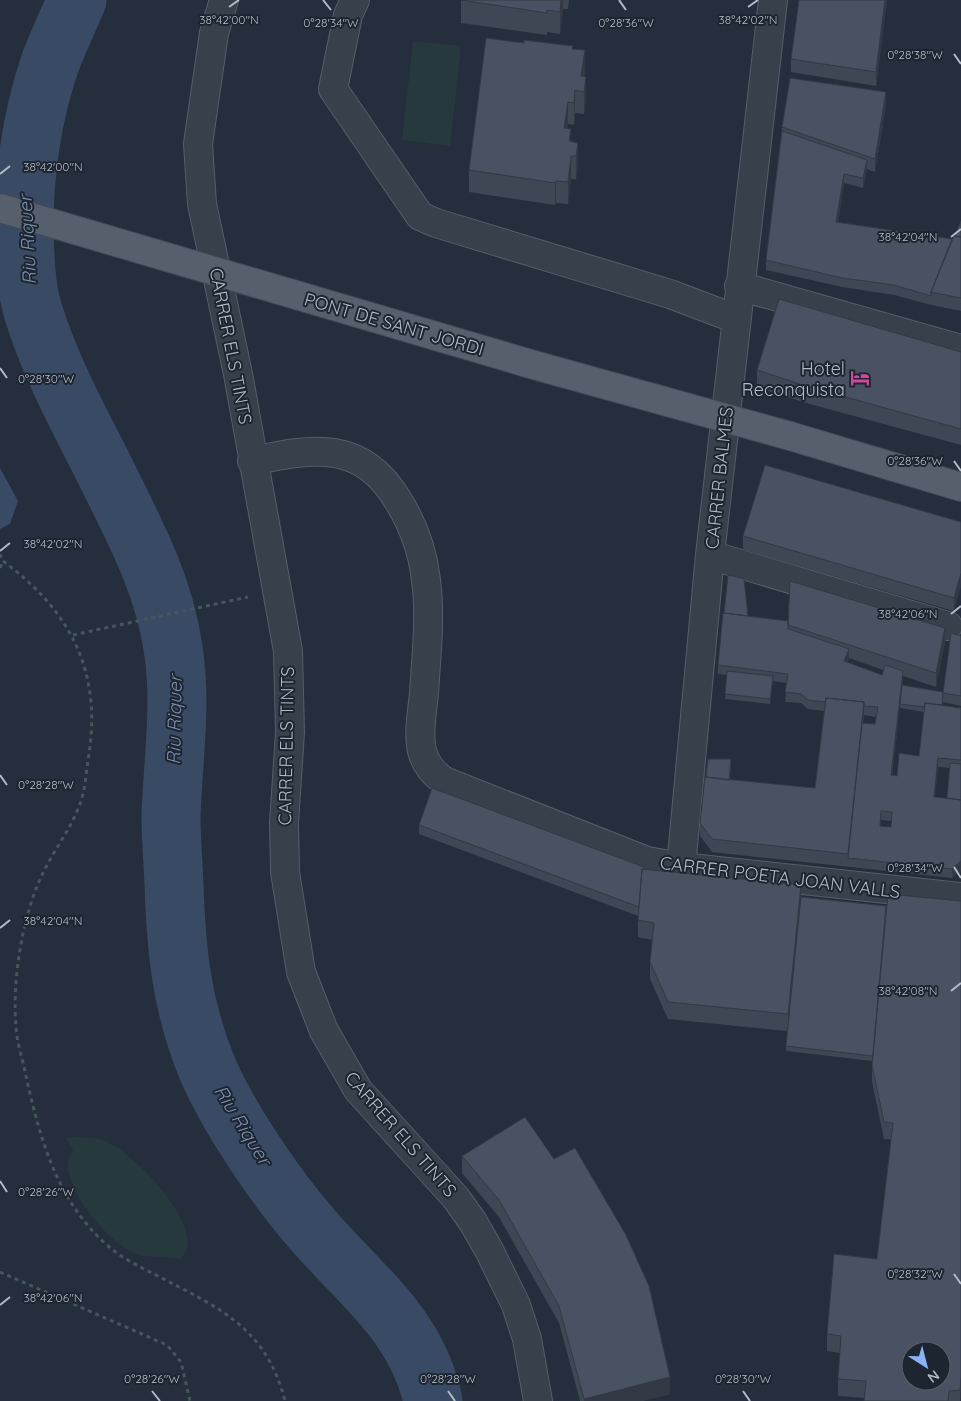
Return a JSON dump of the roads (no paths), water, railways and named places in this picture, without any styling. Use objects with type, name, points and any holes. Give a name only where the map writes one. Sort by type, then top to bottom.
[{"type":"main road","name":"PONT DE SANT JORDI","points":[[0,208],[961,487]]},
{"type":"street","name":"CARRER ELS TINTS","points":[[224,0],[214,33],[198,144],[200,184],[202,204],[238,374],[252,461],[277,590],[290,675],[290,732],[284,823],[285,872],[301,972],[324,1032],[358,1090],[456,1198],[489,1250],[516,1305],[527,1339],[538,1401]]},
{"type":"street","points":[[355,0],[348,14],[333,89],[420,216],[436,224],[670,294],[736,319]]},
{"type":"street","name":"CARRER BALMES","points":[[681,867],[710,555],[739,286],[773,0]]},
{"type":"street","points":[[739,286],[961,349]]},
{"type":"street","name":"CARRER POETA JOAN VALLS","points":[[252,461],[296,452],[318,451],[348,456],[374,470],[384,479],[398,500],[418,544],[426,581],[426,655],[421,740],[426,762],[433,773],[444,780],[647,861],[681,867],[961,897]]},
{"type":"street","points":[[710,555],[948,626]]},
{"type":"water","points":[[0,468],[18,501],[10,524],[0,529]]},
{"type":"waterway","name":"Riu Riquer","points":[[77,0],[50,63],[38,103],[30,144],[24,207],[27,280],[30,301],[48,352],[146,557],[163,601],[169,624],[176,669],[177,690],[171,815],[176,933],[186,1002],[199,1047],[217,1090],[228,1110],[269,1174],[298,1212],[367,1288],[400,1328],[414,1350],[425,1374],[433,1401]]},
{"type":"place","name":"Hotel Reconquista","points":[[860,378]]}]
